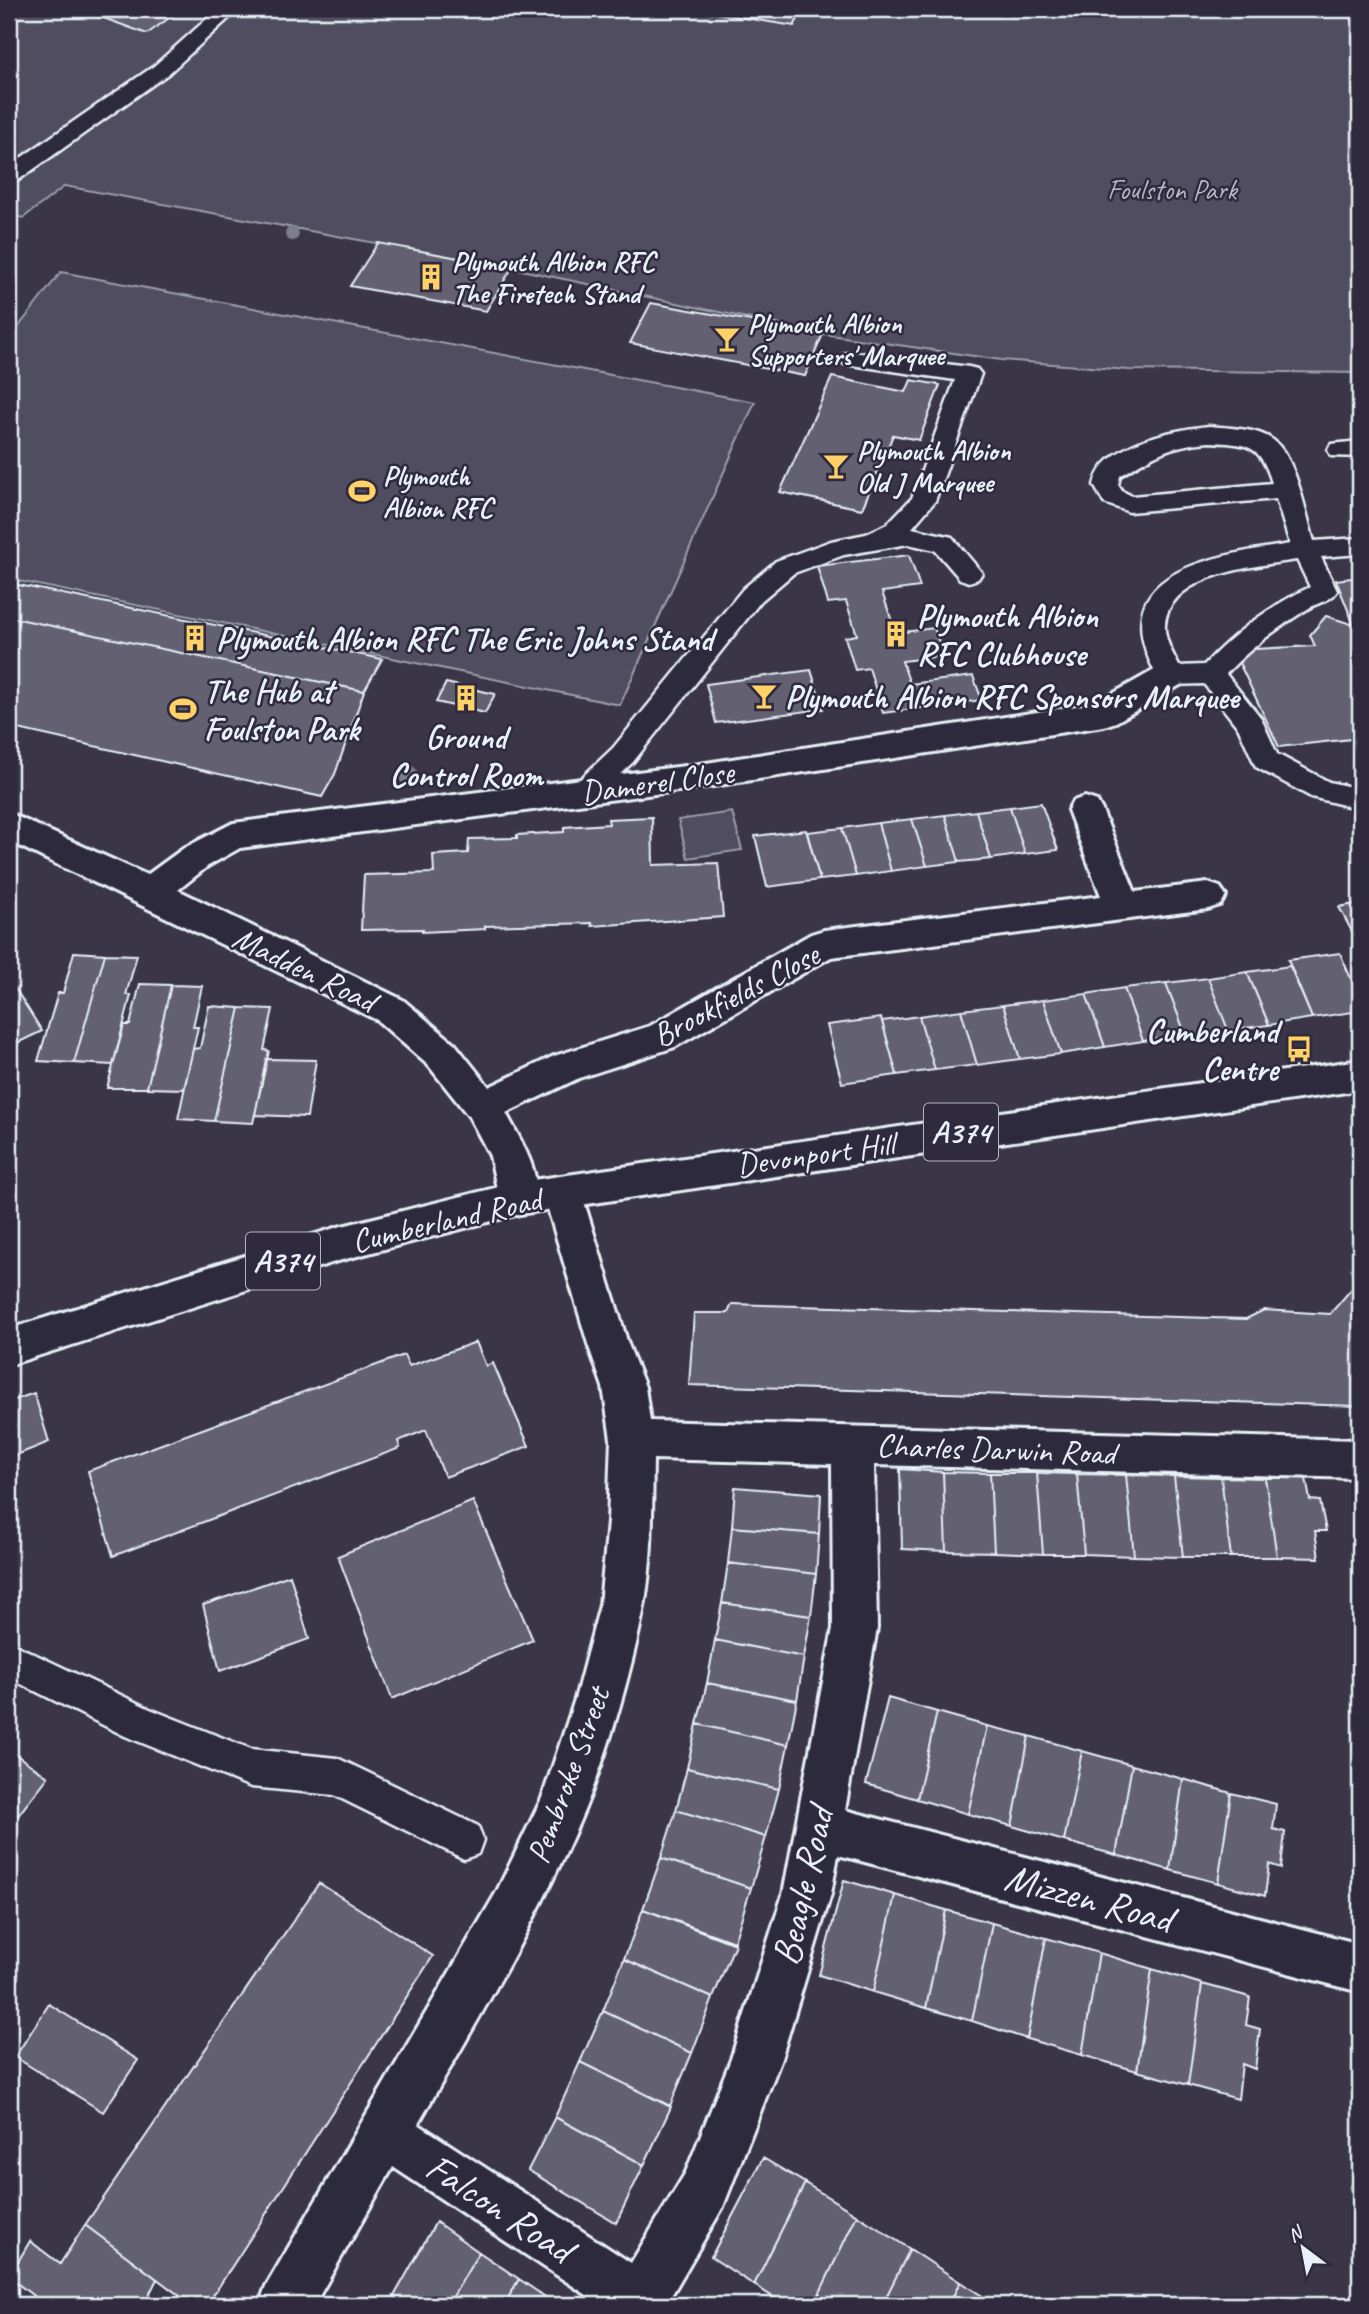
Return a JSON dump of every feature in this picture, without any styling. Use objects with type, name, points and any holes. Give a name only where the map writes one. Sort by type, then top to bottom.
[{"type":"street","name":"Damerel Close","points":[[149,892],[196,857],[233,836],[693,777],[1104,714],[1170,676]]},
{"type":"street","points":[[1085,810],[1124,907]]},
{"type":"street","name":"Madden Road","points":[[9,826],[390,1010],[442,1055],[483,1107],[509,1155],[519,1198]]},
{"type":"street","name":"Brookfields Close","points":[[483,1107],[567,1067],[662,1037],[824,944],[1208,896]]},
{"type":"street","name":"Devonport Hill","points":[[562,1192],[1360,1075]]},
{"type":"street","name":"Cumberland Road","points":[[9,1347],[338,1244],[519,1198],[562,1192]]},
{"type":"street","name":"Pembroke Street","points":[[285,2305],[387,2133],[513,1910],[563,1806],[598,1699],[622,1605],[630,1522],[632,1440],[624,1387],[608,1344],[562,1192]]},
{"type":"street","name":"Charles Darwin Road","points":[[632,1440],[1360,1459]]},
{"type":"street","name":"Beagle Road","points":[[644,2302],[705,2189],[756,2059],[807,1894],[855,1628],[853,1444]]},
{"type":"street","name":"Mizzen Road","points":[[818,1826],[1360,1968]]},
{"type":"street","name":"Falcon Road","points":[[387,2133],[644,2302]]},
{"type":"lane","points":[[9,176],[161,70],[229,9]]},
{"type":"lane","points":[[852,359],[969,374],[923,501],[896,530],[859,544]]},
{"type":"lane","points":[[1284,490],[1129,504],[1113,497],[1106,485],[1110,472],[1147,448],[1177,437],[1237,436],[1263,444],[1277,459],[1284,490],[1304,550],[1316,569],[1324,591],[1300,602],[1233,650],[1211,674],[1170,676],[1151,627],[1154,608],[1168,588],[1213,567],[1304,550],[1360,546]]},
{"type":"lane","points":[[585,791],[623,755],[752,595],[785,567],[840,547],[908,537],[943,543],[969,573]]},
{"type":"lane","points":[[1211,674],[1251,725],[1266,760],[1321,789],[1360,799]]},
{"type":"lane","points":[[9,1659],[150,1728],[251,1768],[337,1777],[464,1840]]},
{"type":"green space","name":"Foulston Park","points":[[9,9],[1360,9],[1360,373],[1128,370],[1001,360],[823,334],[512,268],[65,186],[23,218],[9,214]]},
{"type":"green space","name":"Plymouth Albion RFC","points":[[61,272],[755,402],[620,705],[9,579],[9,339]]},
{"type":"green space","points":[[732,812],[742,850],[688,858],[678,820]]},
{"type":"building","points":[[79,9],[191,9],[183,14],[176,13],[147,34]]},
{"type":"building","points":[[691,9],[735,9],[798,19],[794,26]]},
{"type":"building","name":"Plymouth Albion RFC The Firetech Stand","points":[[378,243],[512,268],[486,311],[350,286]]},
{"type":"building","name":"Plymouth Albion Supporters' Marquee","points":[[651,303],[823,334],[805,376],[630,343]]},
{"type":"building","name":"Plymouth Albion Old J Marquee","points":[[832,377],[906,392],[911,380],[940,385],[919,440],[893,435],[862,509],[780,492]]},
{"type":"building","name":"Plymouth Albion RFC Clubhouse","points":[[909,555],[920,587],[882,592],[896,633],[934,628],[944,656],[902,661],[910,684],[973,676],[982,700],[883,713],[869,668],[855,670],[845,637],[857,635],[846,601],[828,603],[817,566]]},
{"type":"building","points":[[1360,577],[1360,738],[1279,747],[1233,650],[1315,646],[1310,635],[1326,616],[1354,625],[1336,580]]},
{"type":"building","name":"Plymouth Albion RFC The Eric Johns Stand","points":[[9,583],[382,659],[364,691],[9,617]]},
{"type":"building","name":"The Hub at Foulston Park","points":[[9,617],[364,691],[335,774],[322,797],[9,727]]},
{"type":"building","name":"Plymouth Albion RFC Sponsors Marquee","points":[[811,670],[823,709],[716,723],[706,684]]},
{"type":"building","name":"Ground Control Room","points":[[446,683],[495,694],[485,713],[436,702]]},
{"type":"building","points":[[1041,803],[1058,850],[1025,854],[1010,807]]},
{"type":"building","points":[[1010,807],[1025,854],[991,859],[976,811]]},
{"type":"building","points":[[976,811],[991,859],[959,862],[945,815]]},
{"type":"building","points":[[945,815],[959,862],[927,866],[912,819]]},
{"type":"building","points":[[652,817],[653,865],[718,863],[723,917],[592,926],[592,923],[485,926],[485,929],[422,932],[423,929],[361,930],[364,875],[434,873],[433,855],[468,853],[469,839],[517,838],[517,835],[564,832],[564,827],[609,824],[608,819]]},
{"type":"building","points":[[912,819],[927,866],[891,871],[878,823]]},
{"type":"building","points":[[878,823],[891,871],[856,876],[842,828]]},
{"type":"building","points":[[842,828],[856,876],[820,880],[807,832]]},
{"type":"building","points":[[806,830],[820,880],[767,887],[755,836]]},
{"type":"building","points":[[1360,903],[1360,945],[1359,945],[1339,907]]},
{"type":"building","points":[[74,952],[105,954],[74,1063],[38,1061],[58,993],[63,993]]},
{"type":"building","points":[[1340,953],[1360,1000],[1360,1011],[1312,1018],[1288,960]]},
{"type":"building","points":[[105,954],[137,955],[126,995],[131,995],[113,1065],[74,1063]]},
{"type":"building","points":[[1290,966],[1312,1018],[1269,1025],[1247,972]]},
{"type":"building","points":[[1247,972],[1269,1025],[1228,1030],[1208,978]]},
{"type":"building","points":[[1208,978],[1228,1030],[1186,1036],[1166,983]]},
{"type":"building","points":[[11,982],[42,1031],[9,1047],[9,984]]},
{"type":"building","points":[[1166,983],[1186,1036],[1143,1041],[1124,988]]},
{"type":"building","points":[[140,984],[171,985],[147,1088],[107,1088],[124,1025],[130,1025]]},
{"type":"building","points":[[171,985],[202,986],[193,1027],[198,1027],[184,1089],[147,1088]]},
{"type":"building","points":[[1124,988],[1143,1041],[1105,1047],[1086,994]]},
{"type":"building","points":[[1086,994],[1105,1047],[1061,1054],[1043,1000]]},
{"type":"building","points":[[1043,1000],[1061,1054],[1020,1059],[1003,1005]]},
{"type":"building","points":[[1003,1005],[1020,1059],[977,1065],[961,1010]]},
{"type":"building","points":[[209,1006],[240,1008],[214,1121],[178,1119],[193,1049],[200,1048]]},
{"type":"building","points":[[240,1008],[273,1009],[264,1050],[269,1051],[253,1123],[214,1121]]},
{"type":"building","points":[[961,1010],[977,1065],[935,1070],[919,1016]]},
{"type":"building","points":[[919,1016],[935,1070],[897,1075],[882,1021]]},
{"type":"building","points":[[881,1018],[897,1075],[842,1083],[827,1025]]},
{"type":"building","points":[[266,1059],[316,1060],[307,1117],[255,1115]]},
{"type":"building","points":[[1360,1279],[1360,1404],[1357,1406],[689,1385],[694,1313],[728,1313],[732,1304],[1246,1319],[1264,1310],[1330,1314]]},
{"type":"building","points":[[476,1342],[486,1366],[493,1363],[529,1446],[445,1477],[426,1430],[398,1441],[400,1448],[113,1556],[88,1471],[404,1355],[409,1366]]},
{"type":"building","points":[[34,1393],[49,1442],[9,1458],[9,1402]]},
{"type":"building","points":[[900,1469],[943,1472],[946,1551],[902,1549]]},
{"type":"building","points":[[943,1472],[990,1473],[994,1552],[946,1551]]},
{"type":"building","points":[[990,1473],[1037,1473],[1043,1554],[994,1552]]},
{"type":"building","points":[[1037,1473],[1077,1474],[1084,1554],[1043,1554]]},
{"type":"building","points":[[1077,1474],[1126,1475],[1134,1556],[1084,1554]]},
{"type":"building","points":[[1126,1475],[1174,1476],[1183,1557],[1134,1556]]},
{"type":"building","points":[[1174,1476],[1221,1477],[1231,1557],[1183,1557]]},
{"type":"building","points":[[1221,1477],[1265,1478],[1277,1557],[1231,1557]]},
{"type":"building","points":[[1265,1478],[1306,1478],[1310,1500],[1320,1501],[1326,1531],[1315,1531],[1319,1558],[1277,1557]]},
{"type":"building","points":[[735,1487],[821,1494],[819,1534],[732,1527]]},
{"type":"building","points":[[473,1501],[533,1640],[392,1699],[338,1556]]},
{"type":"building","points":[[732,1527],[819,1534],[816,1574],[728,1563]]},
{"type":"building","points":[[728,1563],[816,1574],[811,1616],[722,1603]]},
{"type":"building","points":[[290,1575],[309,1639],[220,1671],[203,1605]]},
{"type":"building","points":[[722,1603],[811,1616],[804,1657],[715,1640]]},
{"type":"building","points":[[715,1640],[804,1657],[797,1700],[707,1683]]},
{"type":"building","points":[[707,1683],[797,1700],[788,1745],[697,1724]]},
{"type":"building","points":[[888,1698],[937,1712],[917,1799],[866,1784]]},
{"type":"building","points":[[937,1712],[987,1726],[968,1814],[917,1799]]},
{"type":"building","points":[[697,1724],[788,1745],[779,1789],[687,1768]]},
{"type":"building","points":[[987,1726],[1029,1736],[1012,1826],[968,1814]]},
{"type":"building","points":[[1029,1736],[1082,1751],[1064,1841],[1012,1826]]},
{"type":"building","points":[[9,1750],[48,1777],[9,1827]]},
{"type":"building","points":[[1082,1751],[1132,1765],[1116,1855],[1064,1841]]},
{"type":"building","points":[[1132,1765],[1183,1779],[1170,1870],[1116,1855]]},
{"type":"building","points":[[687,1768],[779,1789],[766,1837],[676,1810]]},
{"type":"building","points":[[1183,1779],[1231,1793],[1218,1883],[1170,1870]]},
{"type":"building","points":[[1231,1793],[1276,1804],[1273,1829],[1285,1832],[1281,1868],[1269,1864],[1265,1896],[1218,1883]]},
{"type":"building","points":[[676,1810],[766,1837],[751,1888],[661,1858]]},
{"type":"building","points":[[661,1858],[751,1888],[734,1942],[643,1909]]},
{"type":"building","points":[[844,1880],[895,1895],[873,1992],[819,1975]]},
{"type":"building","points":[[319,1883],[433,1956],[207,2305],[192,2305],[85,2225]]},
{"type":"building","points":[[895,1895],[946,1910],[926,2008],[873,1992]]},
{"type":"building","points":[[643,1909],[735,1944],[713,1998],[624,1959]]},
{"type":"building","points":[[946,1910],[992,1923],[972,2021],[926,2008]]},
{"type":"building","points":[[992,1923],[1046,1938],[1027,2039],[972,2021]]},
{"type":"building","points":[[1046,1938],[1099,1953],[1082,2055],[1027,2039]]},
{"type":"building","points":[[1099,1953],[1152,1969],[1137,2071],[1082,2055]]},
{"type":"building","points":[[624,1959],[713,1998],[692,2053],[603,2011]]},
{"type":"building","points":[[1152,1969],[1202,1984],[1188,2085],[1137,2071]]},
{"type":"building","points":[[1202,1984],[1250,1997],[1246,2025],[1260,2029],[1255,2069],[1242,2064],[1238,2099],[1188,2085]]},
{"type":"building","points":[[49,2004],[138,2060],[103,2112],[15,2057]]},
{"type":"building","points":[[603,2011],[692,2053],[670,2106],[580,2062]]},
{"type":"building","points":[[580,2062],[671,2107],[644,2165],[555,2117]]},
{"type":"building","points":[[555,2117],[644,2165],[616,2223],[528,2170]]},
{"type":"building","points":[[763,2158],[805,2183],[754,2285],[711,2257]]},
{"type":"building","points":[[1360,2162],[1360,2215],[1350,2189]]},
{"type":"building","points":[[805,2183],[857,2215],[814,2305],[786,2305],[754,2285]]},
{"type":"building","points":[[857,2215],[910,2249],[882,2305],[814,2305]]},
{"type":"building","points":[[436,2222],[479,2252],[448,2305],[389,2305]]},
{"type":"building","points":[[85,2225],[157,2279],[144,2305],[31,2305],[36,2298],[9,2277],[30,2241],[60,2264]]},
{"type":"building","points":[[910,2249],[960,2282],[949,2305],[882,2305]]},
{"type":"building","points":[[479,2252],[519,2279],[504,2305],[448,2305]]},
{"type":"building","points":[[519,2279],[557,2305],[504,2305]]},
{"type":"building","points":[[960,2282],[997,2305],[949,2305]]},
{"type":"place","name":"Plymouth Albion RFC The Firetech Stand","points":[[431,277]]},
{"type":"place","name":"Plymouth Albion Supporters' Marquee","points":[[727,339]]},
{"type":"place","name":"Plymouth Albion Old J Marquee","points":[[836,466]]},
{"type":"place","name":"Plymouth Albion RFC","points":[[362,491]]},
{"type":"place","name":"Plymouth Albion RFC Clubhouse","points":[[896,634]]},
{"type":"place","name":"Plymouth Albion RFC The Eric Johns Stand","points":[[195,638]]},
{"type":"place","name":"Plymouth Albion RFC Sponsors Marquee","points":[[764,696]]},
{"type":"place","name":"Ground Control Room","points":[[466,698]]},
{"type":"place","name":"The Hub at Foulston Park","points":[[183,709]]},
{"type":"place","name":"Cumberland Centre","points":[[1299,1049]]}]
